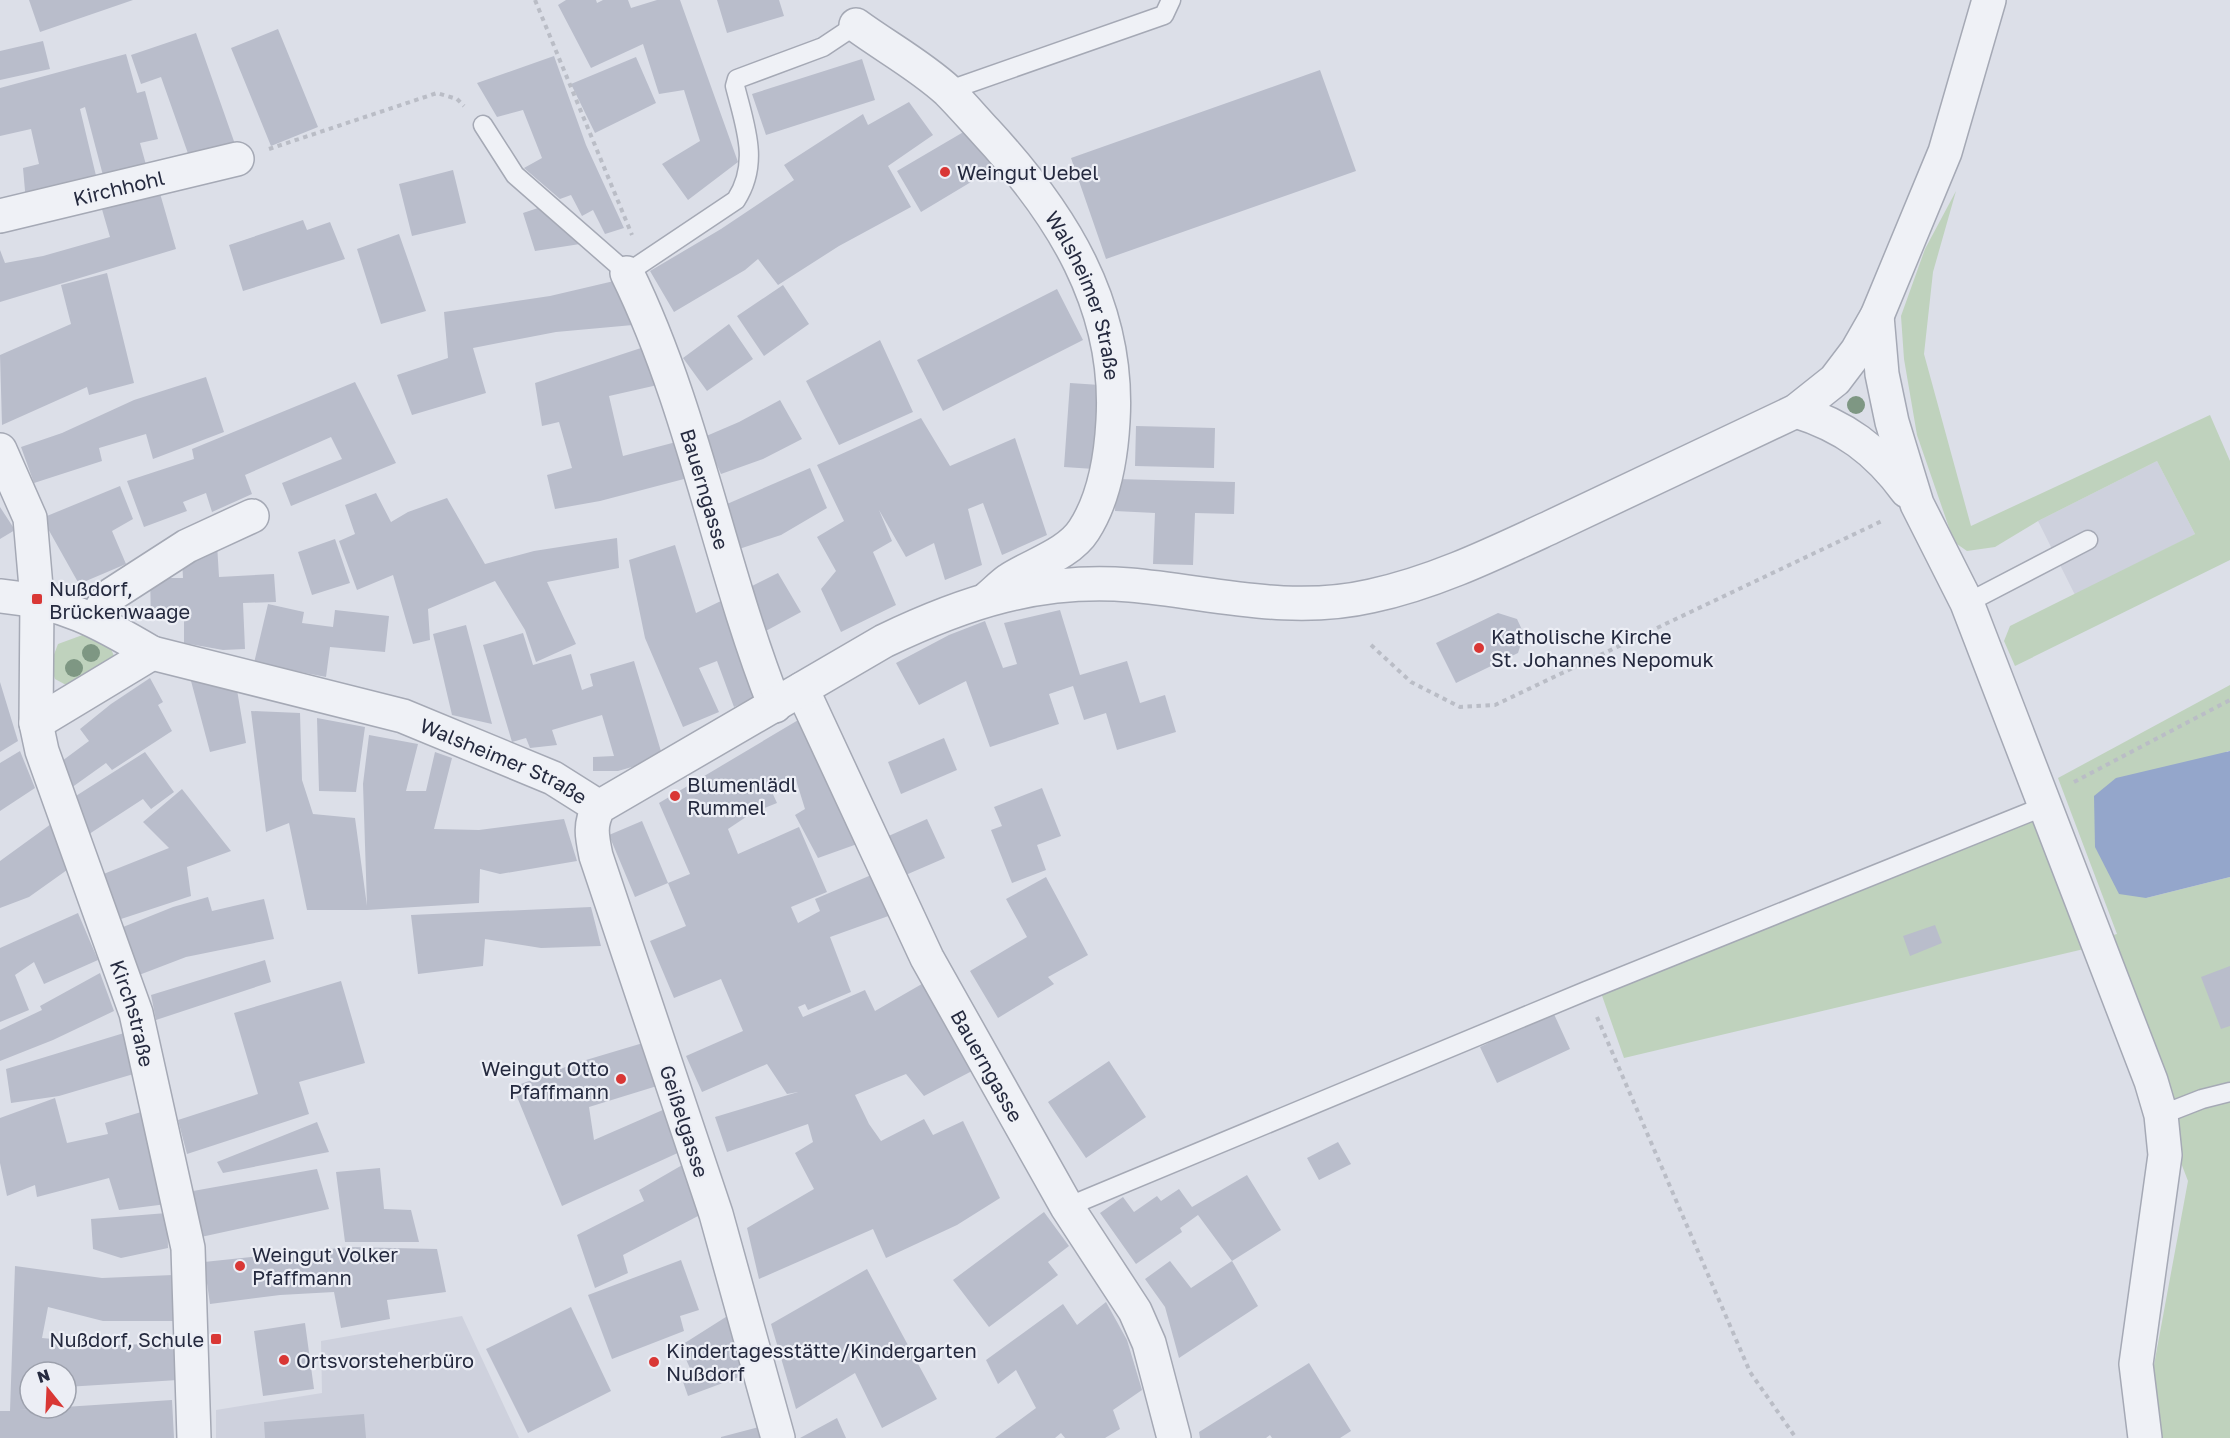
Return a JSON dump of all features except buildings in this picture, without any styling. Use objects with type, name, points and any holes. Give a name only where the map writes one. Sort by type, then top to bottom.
[{"type":"street","name":"Walsheimer Straße","points":[[37,599],[93,619],[152,653],[403,716],[553,778],[599,807],[884,641],[931,618],[988,597],[1097,584],[1132,585],[1233,600],[1301,603],[1370,597],[1440,575],[1584,511],[1796,411],[1835,380],[1857,351],[1877,316],[1945,152],[1989,0]]},
{"type":"street","name":"Walsheimer Straße","points":[[856,25],[947,91],[1003,151],[1054,215],[1082,267],[1100,310],[1115,379],[1112,437],[1104,482],[1095,510],[1083,532],[1062,550],[1007,581],[988,597]]},
{"type":"street","name":"Kirchhohl","points":[[0,216],[237,159]]},
{"type":"street","name":"Bauerngasse","points":[[635,267],[650,319],[670,373],[753,650],[789,698],[927,958],[1067,1207],[1135,1311],[1149,1343],[1174,1438]]},
{"type":"street","points":[[1877,316],[1882,374],[1892,422],[1917,504],[1966,603],[2151,1081],[2161,1115],[2165,1155],[2136,1364],[2145,1438]]},
{"type":"street","points":[[1796,411],[1821,419],[1863,444],[1886,462],[1917,504]]},
{"type":"street","name":"Kirchstraße","points":[[0,450],[30,518],[37,599],[36,723],[42,751],[136,1013],[188,1248],[194,1438]]},
{"type":"street","points":[[93,619],[111,595],[178,552],[252,516]]},
{"type":"street","points":[[0,596],[37,599]]},
{"type":"street","points":[[36,723],[152,653]]},
{"type":"street","name":"Geißelgasse","points":[[599,807],[593,818],[591,832],[596,856],[716,1214],[778,1438]]},
{"type":"lane","points":[[947,91],[1164,15],[1171,0]]},
{"type":"lane","points":[[635,267],[736,200],[746,184],[750,160],[747,136],[735,86],[737,79],[823,47],[856,25]]},
{"type":"lane","name":"Bauerngasse","points":[[483,125],[515,175],[635,267]]},
{"type":"lane","points":[[1966,603],[2088,540]]},
{"type":"lane","points":[[1067,1207],[2044,802]]},
{"type":"lane","points":[[2161,1115],[2202,1099],[2230,1092]]},
{"type":"path","points":[[535,0],[635,267]]},
{"type":"path","points":[[237,159],[437,93],[457,99],[483,125]]},
{"type":"path","points":[[1371,645],[1411,682],[1460,707],[1495,705],[1917,504]]},
{"type":"path","points":[[2044,802],[2230,700]]},
{"type":"path","points":[[1586,991],[1750,1372],[1796,1438]]},
{"type":"shaded area","points":[[2157,461],[2195,534],[2075,595],[2038,521]]},
{"type":"shaded area","points":[[462,1316],[519,1438],[216,1438],[216,1410],[322,1393],[321,1341]]},
{"type":"green space","points":[[1956,191],[1933,272],[1924,354],[1971,526],[2210,415],[2230,461],[2230,560],[2015,666],[2004,641],[2010,626],[2195,534],[2157,461],[2038,521],[1995,547],[1967,551],[1954,542],[1917,435],[1904,359],[1901,316],[1925,249]]},
{"type":"green space","points":[[88,633],[108,642],[114,656],[107,669],[68,686],[55,679],[50,665],[58,644]]},
{"type":"green space","points":[[2230,685],[2230,751],[2227,751],[2146,898],[2230,877],[2230,1438],[2161,1438],[2156,1425],[2151,1381],[2188,1181],[2095,940],[2117,934],[2058,778]]},
{"type":"green space","points":[[2038,815],[2084,949],[1624,1058],[1600,990]]},
{"type":"water","points":[[2230,751],[2230,877],[2146,898],[2119,894],[2095,847],[2094,796],[2116,778]]},
{"type":"place","name":"Weingut Uebel","points":[[945,172]]},
{"type":"place","name":"Nußdorf, Brückenwaage","points":[[37,599]]},
{"type":"place","name":"Katholische Kirche St. Johannes Nepomuk","points":[[1479,648]]},
{"type":"place","name":"Blumenlädl Rummel","points":[[675,796]]},
{"type":"place","name":"Weingut Otto Pfaffmann","points":[[621,1079]]},
{"type":"place","name":"Weingut Volker Pfaffmann","points":[[240,1266]]},
{"type":"place","name":"Nußdorf, Schule","points":[[216,1339]]},
{"type":"place","name":"Ortsvorsteherbüro","points":[[284,1360]]},
{"type":"place","name":"Kindertagesstätte/Kindergarten Nußdorf","points":[[654,1362]]}]
